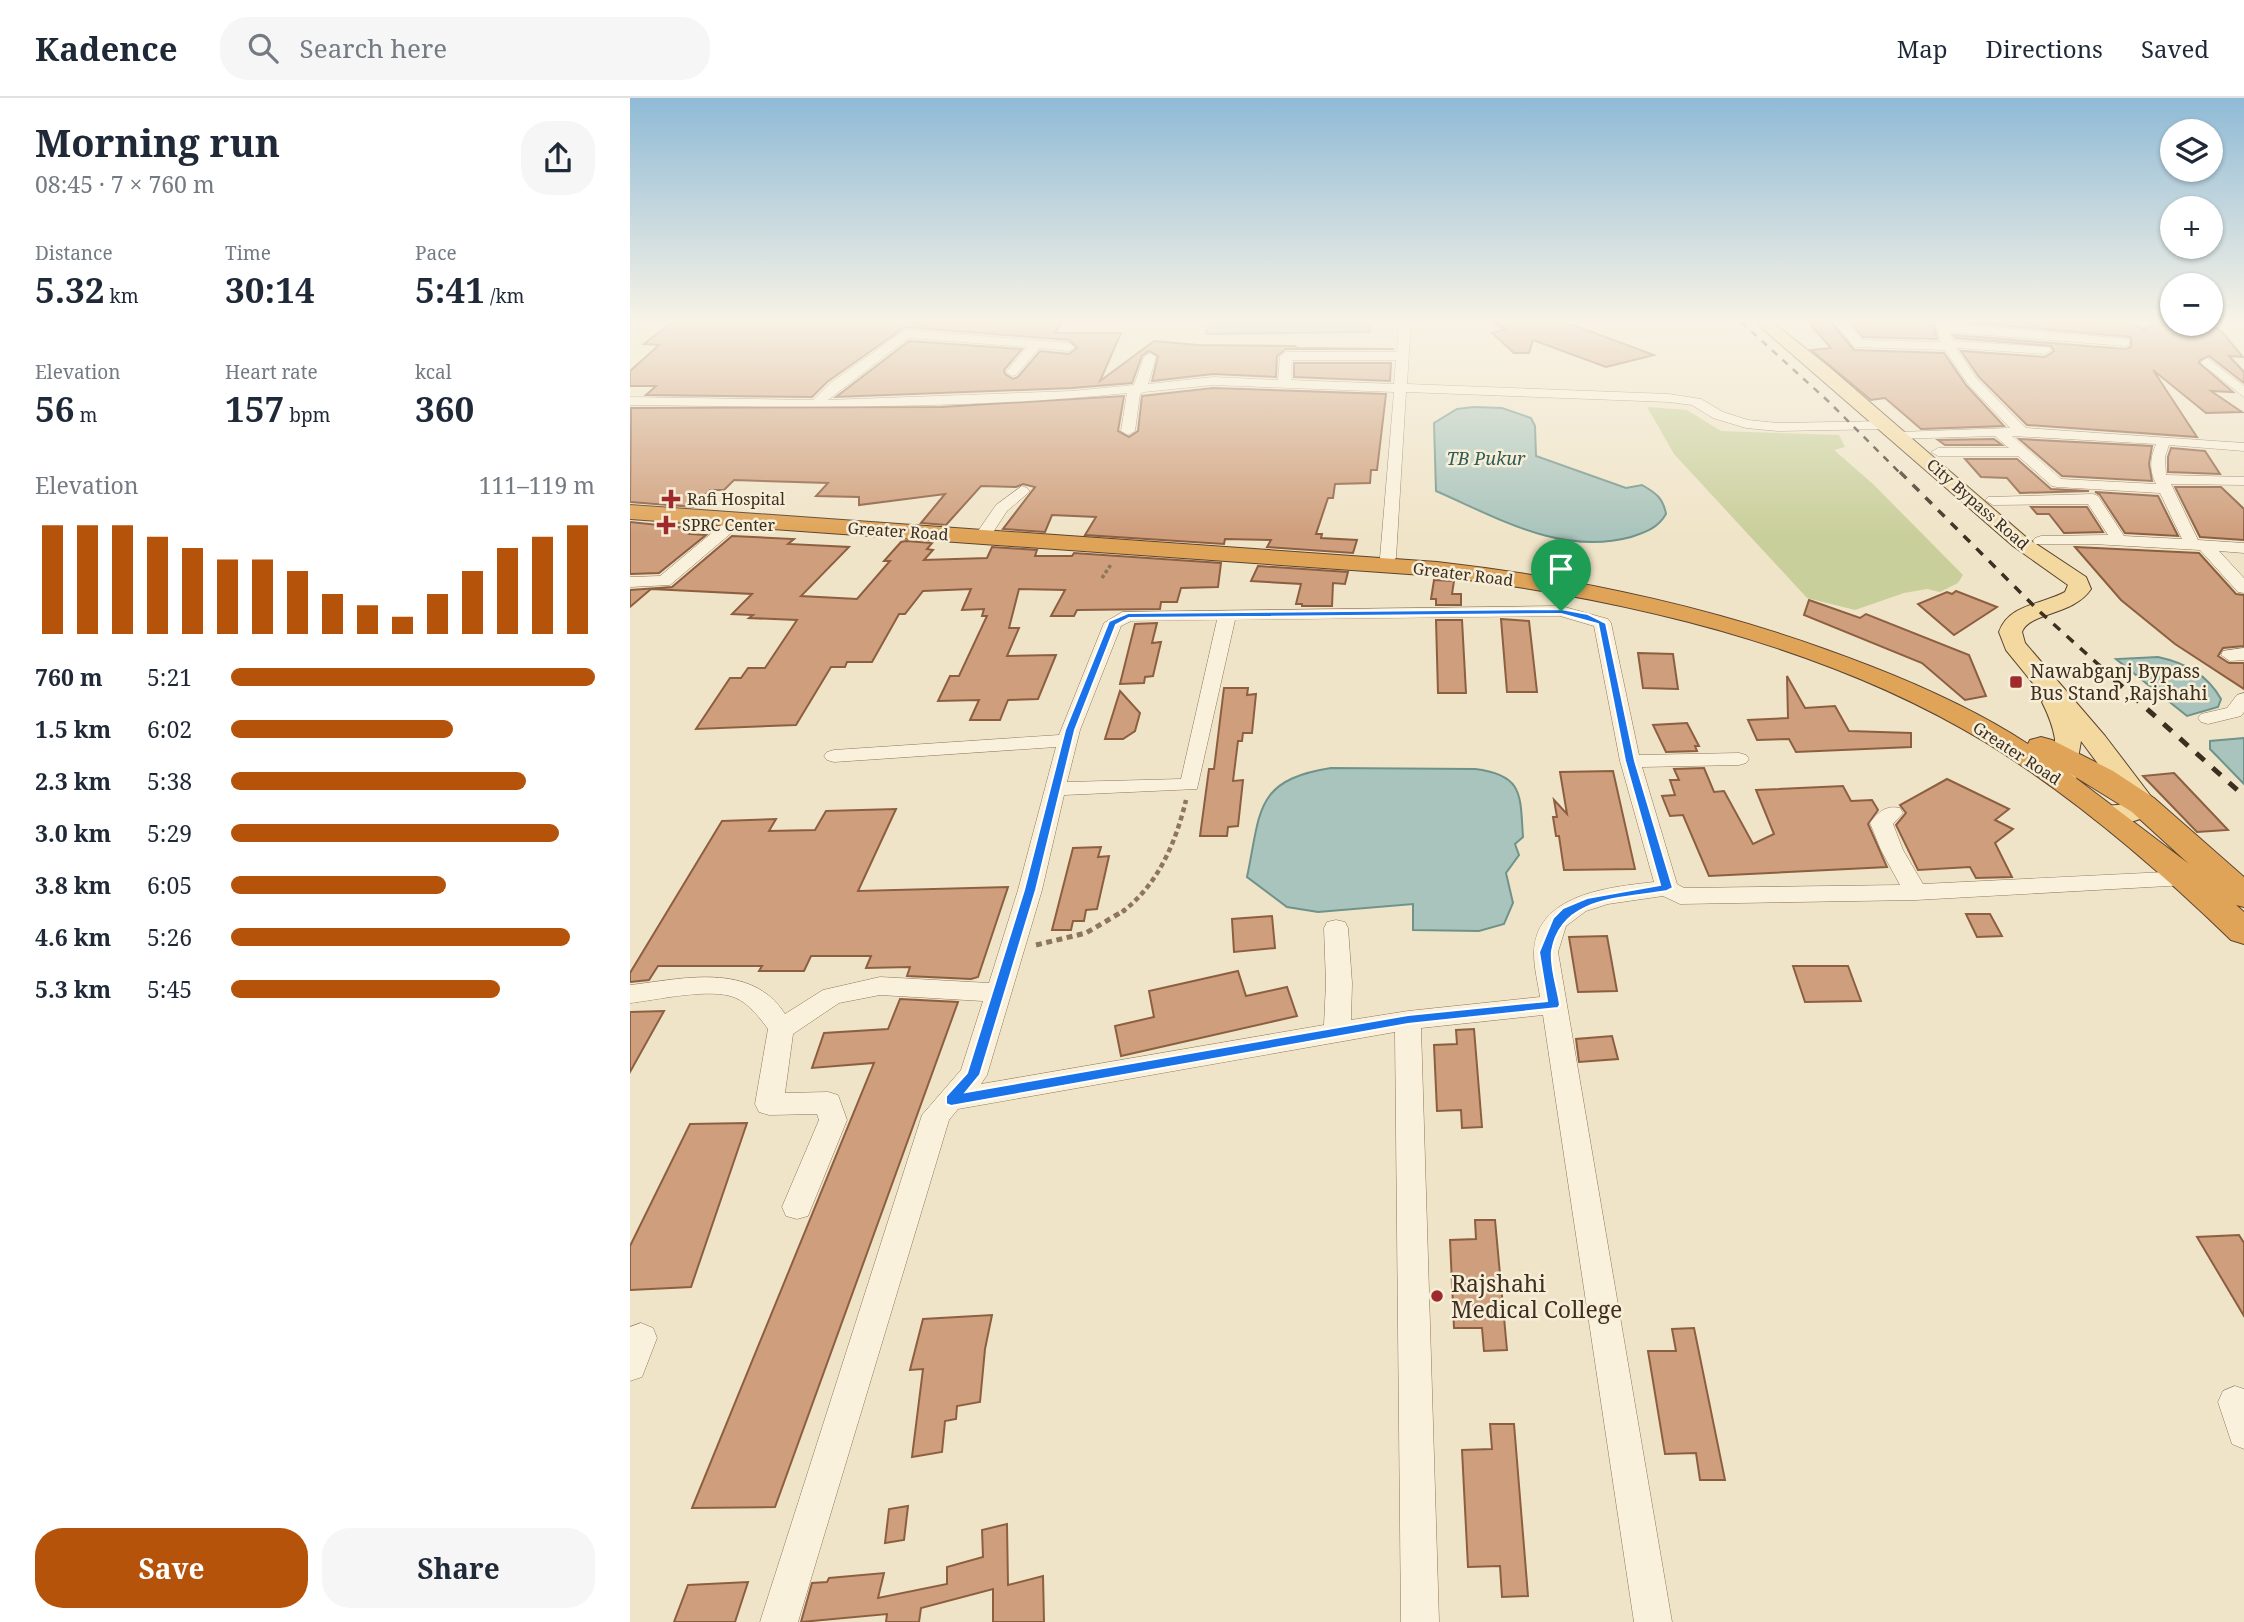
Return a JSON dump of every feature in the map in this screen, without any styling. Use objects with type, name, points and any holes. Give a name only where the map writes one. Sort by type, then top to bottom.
[{"type":"highway","name":"Greater Road","points":[[637,510],[737,520],[986,531],[1278,553],[1446,570],[1551,585],[1693,615],[1779,642],[1892,685],[1977,726],[2020,751],[2143,805],[2244,896]]},
{"type":"highway","name":"Greater Road","points":[[637,510],[1388,558],[1559,578],[1699,609],[1880,669],[2065,770],[2104,813],[2186,878],[2244,932]]},
{"type":"main road","name":"City Bypass Road","points":[[1853,393],[1901,431],[2020,542],[2078,582]]},
{"type":"main road","points":[[1864,393],[1901,431],[1938,452],[2041,541],[2078,582],[2078,595],[2020,616],[2011,626],[2010,636],[2014,645],[2113,762],[2143,805],[2130,813],[2104,813]]},
{"type":"main road","points":[[2045,680],[2066,726],[2065,770]]},
{"type":"street","points":[[818,402],[827,393]]},
{"type":"street","points":[[630,401],[852,404],[1083,393]]},
{"type":"street","points":[[1128,431],[1135,393]]},
{"type":"street","points":[[1388,558],[1401,393]]},
{"type":"street","points":[[1550,393],[1669,398],[1696,402],[1729,420],[1778,427],[2022,431],[2244,447]]},
{"type":"street","points":[[1985,393],[2022,431]]},
{"type":"street","points":[[1998,431],[2057,483],[2164,484],[2244,481]]},
{"type":"street","points":[[2164,440],[2158,457],[2158,473],[2178,519],[2199,546],[2243,586]]},
{"type":"street","points":[[1938,452],[2023,452]]},
{"type":"street","points":[[986,531],[1001,509],[1022,491]]},
{"type":"street","points":[[1993,500],[2093,499],[2119,540]]},
{"type":"street","points":[[630,582],[664,581],[737,520]]},
{"type":"street","points":[[2041,541],[2119,540],[2244,548]]},
{"type":"street","points":[[779,1622],[936,1115],[973,1075],[1030,890],[1068,740],[1112,623],[1128,616],[1561,611],[1602,623],[1630,761],[1667,888]]},
{"type":"street","points":[[1055,789],[1189,785],[1227,615]]},
{"type":"street","points":[[2208,718],[2234,712],[2244,699]]},
{"type":"street","points":[[834,756],[1068,740]]},
{"type":"street","points":[[1630,761],[1740,759]]},
{"type":"street","points":[[1892,813],[1881,823],[1892,850],[1916,892]]},
{"type":"street","points":[[1653,1622],[1546,952],[1558,920],[1567,911],[1592,900],[1667,888],[1680,896],[1916,892],[2186,878]]},
{"type":"street","points":[[1336,928],[1339,983],[1337,1032]]},
{"type":"street","points":[[630,994],[712,985],[744,990],[771,1013],[781,1029],[769,1104],[828,1102],[833,1120],[797,1207]]},
{"type":"street","points":[[781,1029],[832,996],[880,986],[998,993]]},
{"type":"street","points":[[951,1100],[1408,1020],[1554,1005]]},
{"type":"street","points":[[1408,1020],[1420,1622]]},
{"type":"path","points":[[1011,952],[1093,930],[1137,902],[1154,878],[1173,839],[1189,785]]},
{"type":"green space","points":[[1647,407],[1687,410],[1721,431],[1839,435],[1845,447],[1834,450],[1873,484],[1963,575],[1958,583],[1940,592],[1927,589],[1904,593],[1855,610],[1807,598],[1674,454]]},
{"type":"water","name":"TB Pukur","points":[[1502,408],[1531,418],[1535,426],[1536,456],[1626,488],[1642,485],[1658,496],[1666,514],[1655,526],[1631,537],[1605,542],[1580,542],[1530,531],[1436,491],[1434,423],[1457,409]]},
{"type":"water","points":[[2158,657],[2186,666],[2202,676],[2221,699],[2218,707],[2187,716],[2116,659]]},
{"type":"water","points":[[2244,738],[2244,784],[2210,749],[2210,741]]},
{"type":"water","points":[[1331,768],[1475,769],[1503,776],[1511,782],[1519,799],[1523,837],[1515,844],[1519,855],[1506,873],[1513,903],[1504,924],[1479,931],[1413,930],[1413,904],[1318,912],[1287,907],[1247,877],[1259,817],[1274,790],[1306,773]]},
{"type":"building","points":[[648,393],[816,393],[812,397],[646,395]]},
{"type":"building","points":[[841,393],[938,393],[836,397]]},
{"type":"building","points":[[1168,393],[1386,394],[1377,470],[1371,470],[1370,483],[1335,484],[1333,498],[1328,498],[1316,534],[1322,534],[1321,538],[1357,540],[1353,553],[1267,547],[1271,540],[1225,539],[1224,544],[1085,535],[1096,517],[1052,515],[1045,532],[1003,529],[1035,487],[1023,484],[1016,487],[981,486],[946,525],[921,523],[945,494],[859,505],[859,497],[816,496],[828,483],[734,480],[724,490],[710,490],[693,507],[630,502],[631,408],[941,407],[1124,396],[1118,431],[1129,437],[1138,431],[1142,396]]},
{"type":"building","points":[[1863,393],[1974,393],[2004,426],[1921,429],[1885,398],[1871,400]]},
{"type":"building","points":[[1995,393],[2168,393],[2197,437],[2027,425]]},
{"type":"building","points":[[2181,393],[2214,393],[2242,412],[2206,413]]},
{"type":"building","points":[[1994,439],[2002,445],[1945,445],[1938,440]]},
{"type":"building","points":[[2019,439],[2152,446],[2149,464],[2152,481],[2062,476]]},
{"type":"building","points":[[2171,448],[2205,451],[2220,474],[2168,472]]},
{"type":"building","points":[[1965,459],[2017,459],[2051,489],[2089,491],[2020,493],[2007,478],[1981,477]]},
{"type":"building","points":[[2175,487],[2221,487],[2244,509],[2244,540],[2200,537]]},
{"type":"building","points":[[2095,492],[2158,496],[2178,536],[2125,533],[2100,495]]},
{"type":"building","points":[[2031,507],[2087,507],[2103,532],[2064,533],[2049,514],[2037,514]]},
{"type":"building","points":[[630,522],[697,529],[690,534],[706,535],[659,573],[630,574]]},
{"type":"building","points":[[732,536],[794,539],[788,544],[849,547],[801,596],[857,599],[890,561],[884,561],[901,542],[906,541],[932,543],[927,549],[933,550],[924,560],[987,558],[992,547],[1037,550],[1035,556],[1072,556],[1074,553],[1221,563],[1218,587],[1181,588],[1177,602],[1161,602],[1160,609],[1077,610],[1074,616],[1051,616],[1065,590],[1019,589],[1009,628],[1019,628],[1007,656],[1056,655],[1038,699],[1008,700],[1000,720],[970,720],[979,700],[938,701],[950,676],[959,676],[987,616],[982,616],[984,609],[962,610],[971,589],[923,591],[905,614],[899,614],[872,662],[847,662],[845,667],[831,667],[796,725],[696,729],[730,678],[741,678],[748,668],[765,668],[797,620],[749,618],[753,615],[732,614],[752,594],[651,589],[630,607],[630,590],[672,587]]},
{"type":"building","points":[[2075,547],[2199,553],[2236,594],[2244,595],[2244,646],[2223,648],[2218,656],[2229,663],[2244,663],[2244,689],[2175,644],[2121,600]]},
{"type":"building","points":[[1258,566],[1348,572],[1345,584],[1333,583],[1332,606],[1302,606],[1296,604],[1301,584],[1251,581]]},
{"type":"building","points":[[1434,580],[1454,581],[1452,594],[1461,594],[1461,605],[1436,605],[1436,599],[1431,599]]},
{"type":"building","points":[[1956,591],[1997,607],[1954,635],[1918,604]]},
{"type":"building","points":[[1809,600],[1860,618],[1866,614],[1969,655],[1986,696],[1965,700],[1922,663],[1804,615]]},
{"type":"building","points":[[1501,619],[1529,621],[1537,692],[1507,692]]},
{"type":"building","points":[[1436,620],[1462,620],[1466,693],[1438,693]]},
{"type":"building","points":[[1157,623],[1152,643],[1161,642],[1153,676],[1145,677],[1144,683],[1120,684],[1135,624]]},
{"type":"building","points":[[1638,653],[1673,654],[1678,689],[1643,688]]},
{"type":"building","points":[[1787,676],[1805,708],[1835,706],[1849,731],[1911,733],[1911,747],[1796,752],[1789,739],[1757,740],[1748,720],[1788,718]]},
{"type":"building","points":[[1224,688],[1248,688],[1247,695],[1256,694],[1252,733],[1243,733],[1242,741],[1238,741],[1233,781],[1243,780],[1238,826],[1228,827],[1227,836],[1200,836],[1209,769],[1214,769]]},
{"type":"building","points":[[1120,691],[1140,713],[1135,731],[1123,739],[1105,739]]},
{"type":"building","points":[[1687,723],[1699,746],[1695,746],[1697,751],[1666,752],[1653,725]]},
{"type":"building","points":[[1704,768],[1714,792],[1724,791],[1753,844],[1774,834],[1756,790],[1843,786],[1851,801],[1872,800],[1878,810],[1868,824],[1887,867],[1709,876],[1683,815],[1670,816],[1662,796],[1675,795],[1670,780],[1679,780],[1674,769]]},
{"type":"building","points":[[1613,771],[1635,869],[1564,870],[1553,817],[1557,817],[1554,800],[1567,814],[1560,772]]},
{"type":"building","points":[[2174,773],[2228,830],[2197,832],[2143,776]]},
{"type":"building","points":[[1947,779],[2009,809],[1995,820],[2013,829],[1995,843],[2012,877],[1976,878],[1970,867],[1918,870],[1896,825],[1906,813],[1900,805]]},
{"type":"building","points":[[896,809],[858,891],[1008,887],[978,977],[907,976],[910,967],[866,968],[871,956],[811,956],[804,971],[759,971],[762,966],[658,966],[649,980],[630,982],[630,973],[722,821],[776,819],[769,831],[815,830],[826,811]]},
{"type":"building","points":[[1101,847],[1098,857],[1109,856],[1097,909],[1086,910],[1084,921],[1073,921],[1071,930],[1052,930],[1073,848]]},
{"type":"building","points":[[1966,914],[1990,914],[2002,936],[1977,937]]},
{"type":"building","points":[[1272,916],[1275,948],[1234,952],[1232,919]]},
{"type":"building","points":[[1607,936],[1617,991],[1578,992],[1569,937]]},
{"type":"building","points":[[1793,966],[1848,966],[1861,1001],[1805,1002]]},
{"type":"building","points":[[1238,971],[1246,996],[1287,987],[1297,1016],[1121,1056],[1115,1026],[1154,1017],[1149,991]]},
{"type":"building","points":[[900,999],[958,1002],[775,1507],[692,1508],[874,1063],[812,1068],[824,1033],[888,1029]]},
{"type":"building","points":[[664,1011],[630,1072],[630,1012]]},
{"type":"building","points":[[1474,1029],[1482,1127],[1462,1128],[1461,1110],[1437,1111],[1434,1045],[1457,1044],[1456,1030]]},
{"type":"building","points":[[1612,1036],[1618,1059],[1579,1062],[1576,1039]]},
{"type":"building","points":[[747,1123],[691,1287],[630,1290],[630,1246],[690,1124]]},
{"type":"building","points":[[1475,1220],[1495,1220],[1507,1350],[1484,1351],[1482,1328],[1454,1328],[1450,1240],[1476,1239]]},
{"type":"building","points":[[2239,1235],[2244,1243],[2244,1316],[2197,1237]]},
{"type":"building","points":[[992,1315],[985,1349],[980,1402],[957,1406],[956,1419],[945,1421],[942,1452],[912,1457],[923,1369],[910,1370],[923,1319]]},
{"type":"building","points":[[1694,1328],[1725,1480],[1700,1480],[1696,1453],[1665,1454],[1648,1351],[1676,1351],[1672,1329]]},
{"type":"building","points":[[1490,1424],[1514,1424],[1528,1596],[1502,1597],[1500,1566],[1468,1567],[1462,1450],[1492,1449]]},
{"type":"building","points":[[908,1506],[904,1540],[885,1543],[889,1509]]},
{"type":"building","points":[[1007,1524],[1008,1585],[1043,1576],[1044,1622],[993,1622],[993,1589],[921,1608],[919,1622],[886,1622],[887,1614],[801,1622],[812,1583],[827,1582],[829,1578],[884,1573],[878,1598],[947,1584],[947,1567],[983,1557],[982,1530]]},
{"type":"building","points":[[748,1582],[735,1622],[674,1622],[688,1585]]},
{"type":"railway","points":[[1819,393],[1901,474]]},
{"type":"railway","points":[[1900,472],[2039,611],[2100,666]]},
{"type":"railway","points":[[2098,665],[2244,796]]},
{"type":"place","name":"Rafi Hospital","points":[[671,499]]},
{"type":"place","name":"SPRC Center","points":[[666,525]]},
{"type":"place","name":"Nawabganj Bypass Bus Stand ,Rajshahi","points":[[2016,682]]},
{"type":"place","name":"Rajshahi Medical College","points":[[1437,1296]]},
{"type":"route","points":[[1561,611],[1602,623],[1630,761],[1667,888],[1592,900],[1567,911],[1558,920],[1546,952],[1554,1005],[1408,1020],[951,1100],[973,1075],[1030,890],[1070,730],[1112,623],[1128,616],[1561,611]]}]
